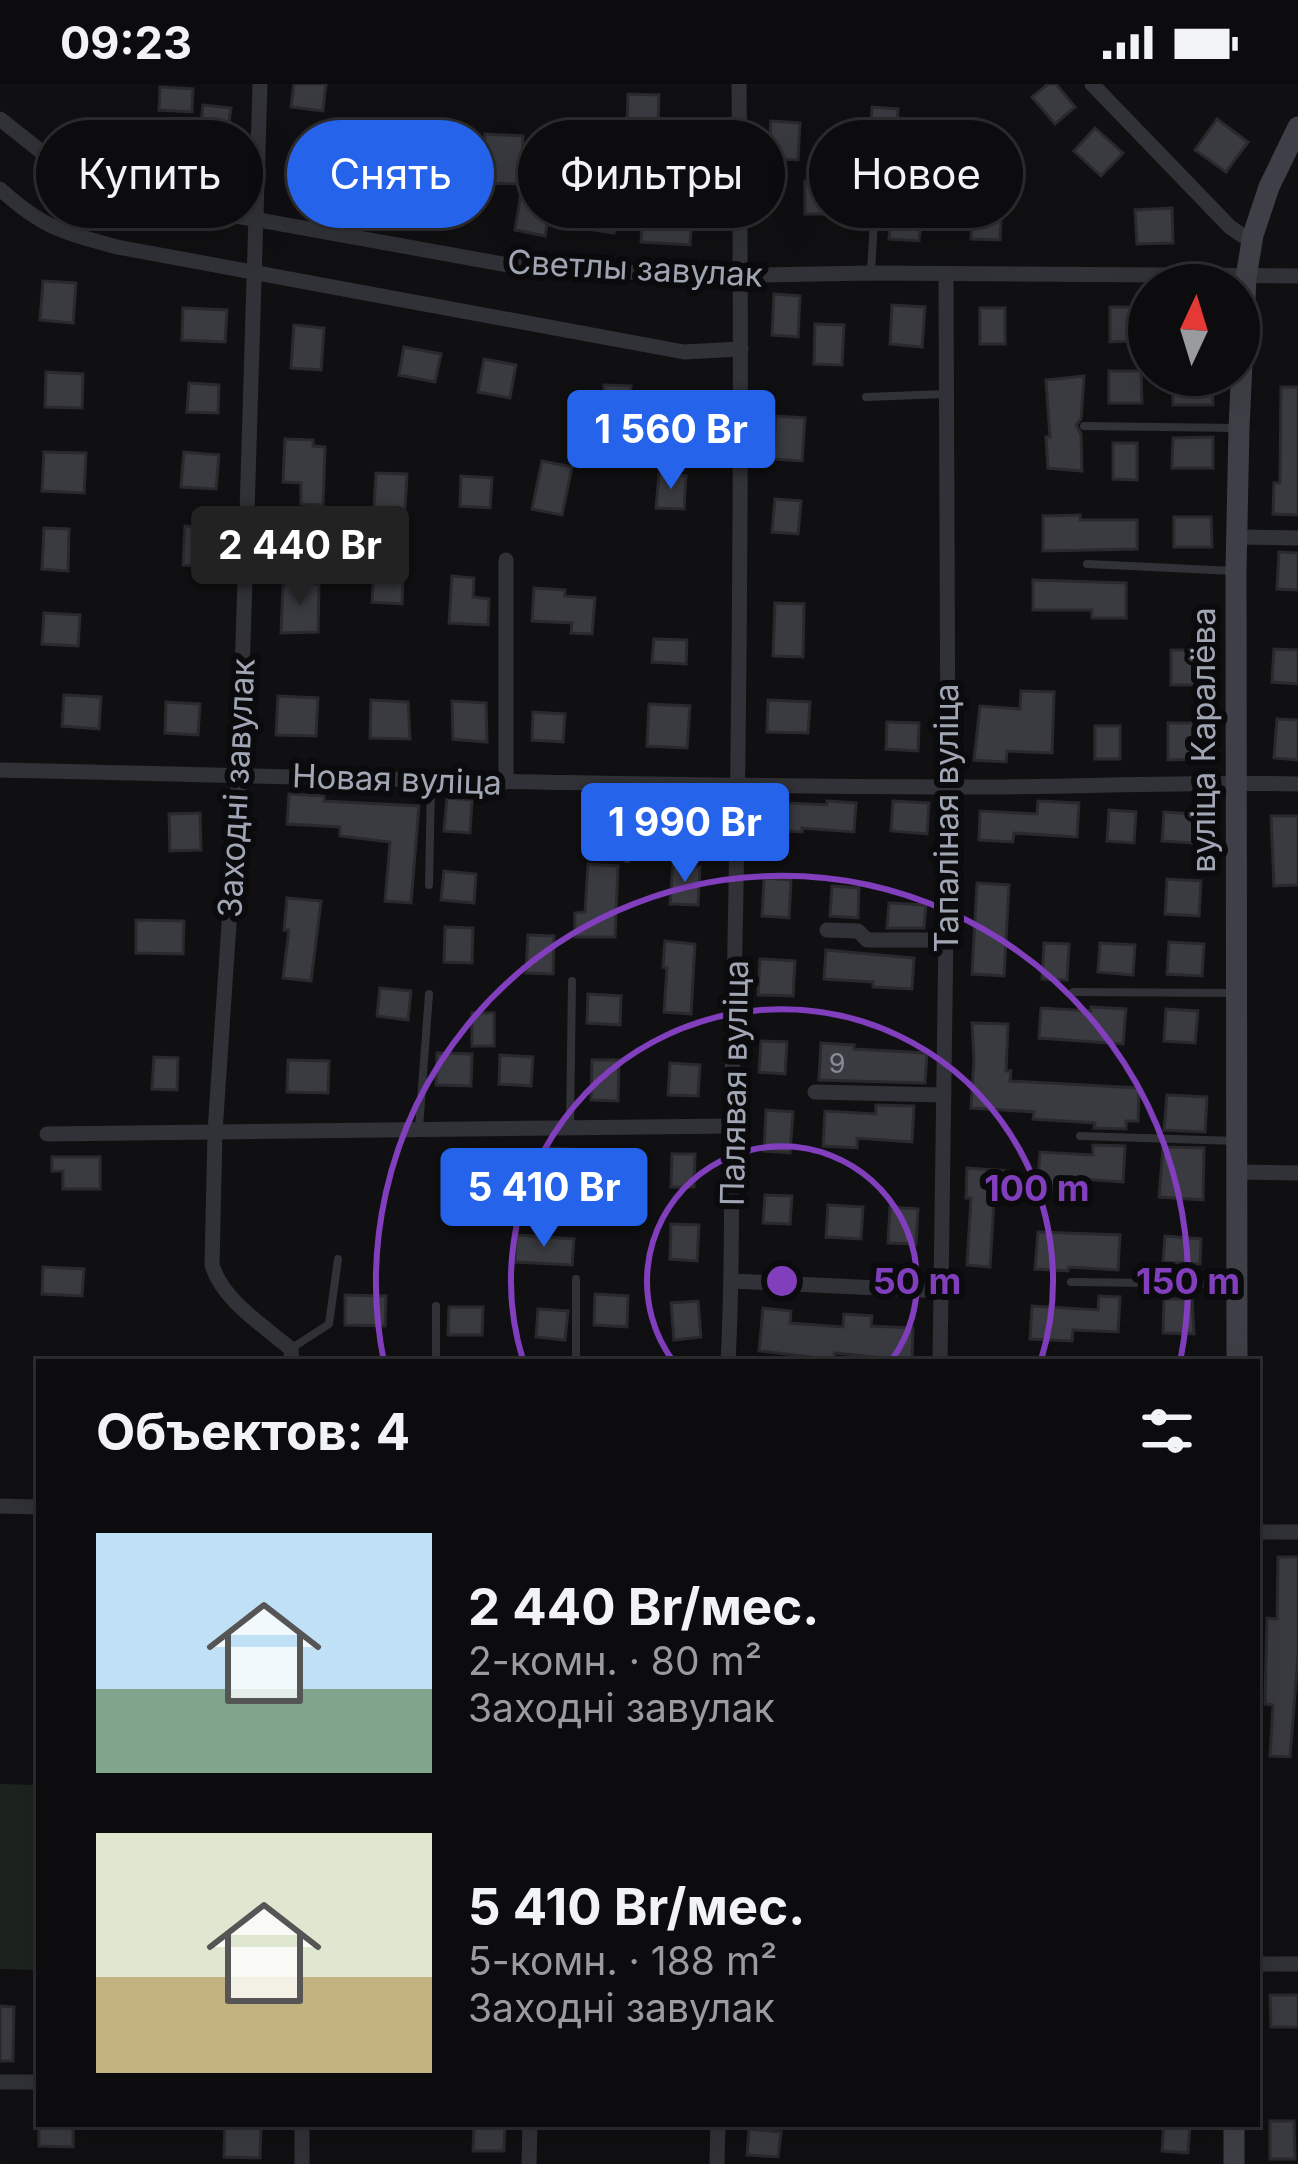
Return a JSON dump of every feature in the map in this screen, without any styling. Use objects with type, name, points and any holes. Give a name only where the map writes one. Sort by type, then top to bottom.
[{"type":"main road","name":"вуліца Каралёва","points":[[1248,264],[1269,187],[1298,128]]},
{"type":"main road","name":"вуліца Каралёва","points":[[1237,1359],[1235,783],[1240,396]]},
{"type":"main road","points":[[1234,2127],[1234,2164]]},
{"type":"street","name":"Заходні завулак","points":[[259,120],[260,84]]},
{"type":"street","name":"Палявая вуліца","points":[[728,1359],[739,785],[739,84]]},
{"type":"street","points":[[1092,84],[1230,227],[1243,236],[1253,235]]},
{"type":"street","name":"Светлы завулак","points":[[0,119],[36,148]]},
{"type":"street","name":"Светлы завулак","points":[[0,189],[28,214],[62,232],[117,247],[684,352],[740,350]]},
{"type":"street","name":"Светлы завулак","points":[[263,221],[514,266],[698,276],[871,272],[1128,276]]},
{"type":"street","name":"Заходні завулак","points":[[257,228],[239,775],[215,1132],[212,1265],[217,1282],[291,1356]]},
{"type":"street","name":"Тапаліная вуліца","points":[[940,1359],[948,787],[946,274]]},
{"type":"street","name":"Светлы завулак","points":[[1260,277],[1298,276]]},
{"type":"street","points":[[1238,537],[1298,538]]},
{"type":"street","points":[[506,560],[506,782]]},
{"type":"street","name":"Новая вуліца","points":[[0,770],[631,785],[1298,784]]},
{"type":"street","points":[[827,930],[858,931],[867,940],[946,940]]},
{"type":"street","points":[[815,1092],[944,1095]]},
{"type":"street","points":[[47,1133],[731,1126]]},
{"type":"street","points":[[1237,1172],[1298,1173]]},
{"type":"street","points":[[733,1281],[941,1291]]},
{"type":"street","points":[[0,1506],[36,1507]]},
{"type":"street","points":[[1260,1532],[1298,1532]]},
{"type":"street","points":[[1260,1964],[1298,1964]]},
{"type":"street","points":[[0,2082],[36,2082]]},
{"type":"street","points":[[302,2127],[302,2164]]},
{"type":"street","points":[[529,2164],[530,2127]]},
{"type":"street","points":[[717,2164],[718,2127]]},
{"type":"lane","points":[[871,272],[874,228]]},
{"type":"lane","points":[[866,397],[946,394]]},
{"type":"lane","points":[[1084,426],[1239,428]]},
{"type":"lane","points":[[1087,564],[1237,571]]},
{"type":"lane","points":[[429,885],[430,781]]},
{"type":"lane","points":[[627,859],[631,785]]},
{"type":"lane","points":[[570,1128],[572,981]]},
{"type":"lane","points":[[1073,992],[1236,993]]},
{"type":"lane","points":[[419,1129],[429,994]]},
{"type":"lane","points":[[1080,1136],[1237,1141]]},
{"type":"lane","points":[[291,1356],[329,1324],[338,1259]]},
{"type":"lane","points":[[576,1279],[576,1359]]},
{"type":"lane","points":[[1071,1282],[1237,1284]]},
{"type":"lane","points":[[436,1306],[436,1359]]},
{"type":"shaded area","points":[[0,1784],[36,1785],[36,1970],[0,1969]]},
{"type":"building","points":[[294,84],[326,84],[323,111],[291,107]]},
{"type":"building","points":[[1048,84],[1056,84],[1075,107],[1055,124],[1032,97]]},
{"type":"building","points":[[160,87],[193,89],[192,112],[159,110]]},
{"type":"building","points":[[628,94],[659,95],[658,120],[627,120]]},
{"type":"building","points":[[203,105],[231,108],[229,120],[201,120]]},
{"type":"building","points":[[872,107],[898,109],[897,120],[871,120]]},
{"type":"building","points":[[1217,119],[1248,142],[1226,172],[1195,150]]},
{"type":"building","points":[[785,122],[800,123],[798,160],[785,159]]},
{"type":"building","points":[[1095,128],[1123,153],[1101,176],[1074,151]]},
{"type":"building","points":[[494,134],[518,136],[518,184],[494,183]]},
{"type":"building","points":[[805,181],[809,181],[809,214],[805,214]]},
{"type":"building","points":[[1172,208],[1173,243],[1137,244],[1135,210]]},
{"type":"building","points":[[518,212],[518,228],[547,228],[545,236],[515,230]]},
{"type":"building","points":[[642,228],[691,228],[690,245],[641,242]]},
{"type":"building","points":[[890,228],[920,228],[919,241],[889,239]]},
{"type":"building","points":[[972,228],[1001,228],[1000,240],[971,239]]},
{"type":"building","points":[[43,281],[76,283],[73,323],[40,320]]},
{"type":"building","points":[[774,294],[800,296],[798,337],[772,335]]},
{"type":"building","points":[[892,305],[925,307],[922,347],[890,344]]},
{"type":"building","points":[[1110,307],[1128,307],[1128,341],[1110,342]]},
{"type":"building","points":[[183,308],[227,310],[225,342],[182,340]]},
{"type":"building","points":[[980,308],[1005,308],[1005,344],[980,344]]},
{"type":"building","points":[[815,324],[844,325],[842,365],[814,364]]},
{"type":"building","points":[[294,325],[324,328],[321,370],[291,368]]},
{"type":"building","points":[[404,347],[441,354],[435,382],[399,375]]},
{"type":"building","points":[[484,359],[516,365],[510,398],[478,392]]},
{"type":"building","points":[[1109,371],[1128,371],[1128,396],[1142,396],[1142,403],[1109,403]]},
{"type":"building","points":[[46,372],[83,374],[82,408],[45,407]]},
{"type":"building","points":[[1084,376],[1081,419],[1076,425],[1081,434],[1082,471],[1048,468],[1046,380]]},
{"type":"building","points":[[189,383],[219,385],[218,413],[187,412]]},
{"type":"building","points":[[604,385],[631,386],[630,396],[694,399],[693,433],[602,429]]},
{"type":"building","points":[[1281,387],[1298,387],[1298,515],[1273,514],[1274,483],[1280,483]]},
{"type":"building","points":[[1173,396],[1213,396],[1213,405],[1173,405]]},
{"type":"building","points":[[776,416],[805,418],[802,461],[773,459]]},
{"type":"building","points":[[1213,437],[1213,468],[1172,468],[1173,438]]},
{"type":"building","points":[[285,439],[313,440],[313,446],[325,447],[323,505],[301,504],[301,483],[283,482]]},
{"type":"building","points":[[1113,443],[1137,443],[1137,480],[1113,479]]},
{"type":"building","points":[[44,452],[86,453],[84,493],[42,491]]},
{"type":"building","points":[[184,452],[219,455],[216,489],[181,487]]},
{"type":"building","points":[[542,461],[572,467],[562,515],[532,509]]},
{"type":"building","points":[[376,473],[407,474],[405,510],[374,509]]},
{"type":"building","points":[[659,474],[686,476],[684,509],[656,508]]},
{"type":"building","points":[[461,476],[492,478],[490,508],[460,506]]},
{"type":"building","points":[[775,499],[801,501],[798,534],[772,532]]},
{"type":"building","points":[[1080,515],[1080,520],[1137,520],[1137,549],[1043,551],[1043,516]]},
{"type":"building","points":[[1174,517],[1211,517],[1212,547],[1174,547]]},
{"type":"building","points":[[185,526],[211,527],[209,567],[183,565]]},
{"type":"building","points":[[44,528],[69,529],[68,571],[42,569]]},
{"type":"building","points":[[1279,552],[1298,553],[1298,590],[1277,589]]},
{"type":"building","points":[[375,553],[404,555],[402,604],[372,602]]},
{"type":"building","points":[[452,576],[474,578],[473,597],[489,599],[488,625],[449,623]]},
{"type":"building","points":[[1033,580],[1126,583],[1126,618],[1092,618],[1092,610],[1033,610]]},
{"type":"building","points":[[283,584],[319,584],[318,632],[281,633]]},
{"type":"building","points":[[534,588],[595,598],[592,634],[571,633],[572,623],[532,621]]},
{"type":"building","points":[[775,603],[804,604],[803,657],[773,656]]},
{"type":"building","points":[[44,613],[80,615],[78,646],[42,644]]},
{"type":"building","points":[[654,639],[687,640],[686,664],[652,662]]},
{"type":"building","points":[[1274,649],[1298,650],[1298,684],[1272,682]]},
{"type":"building","points":[[1171,650],[1204,650],[1204,685],[1171,685]]},
{"type":"building","points":[[1021,691],[1054,692],[1052,753],[1007,751],[1006,762],[974,760],[980,706],[1020,709]]},
{"type":"building","points":[[64,695],[101,697],[99,729],[62,726]]},
{"type":"building","points":[[278,696],[318,698],[316,736],[276,735]]},
{"type":"building","points":[[371,700],[408,702],[410,739],[370,738]]},
{"type":"building","points":[[768,700],[810,702],[808,733],[767,732]]},
{"type":"building","points":[[452,701],[486,703],[487,742],[453,739]]},
{"type":"building","points":[[166,702],[200,704],[198,735],[165,733]]},
{"type":"building","points":[[649,704],[690,706],[687,748],[647,746]]},
{"type":"building","points":[[533,712],[565,714],[563,742],[532,740]]},
{"type":"building","points":[[1277,719],[1298,720],[1298,760],[1274,758]]},
{"type":"building","points":[[887,722],[919,723],[918,751],[886,749]]},
{"type":"building","points":[[1168,723],[1200,723],[1200,759],[1168,760]]},
{"type":"building","points":[[1095,726],[1120,726],[1120,759],[1095,759]]},
{"type":"building","points":[[289,794],[324,796],[324,801],[419,806],[411,903],[385,901],[390,842],[340,836],[340,827],[287,824]]},
{"type":"building","points":[[447,798],[472,800],[470,833],[444,831]]},
{"type":"building","points":[[588,801],[621,803],[620,827],[587,825]]},
{"type":"building","points":[[827,801],[856,803],[854,832],[770,830],[772,802],[827,805]]},
{"type":"building","points":[[893,801],[929,803],[927,834],[891,831]]},
{"type":"building","points":[[1038,801],[1079,803],[1077,837],[1014,833],[1013,842],[979,840],[980,811],[1037,814]]},
{"type":"building","points":[[1109,810],[1136,812],[1134,843],[1107,841]]},
{"type":"building","points":[[1164,812],[1195,814],[1193,843],[1162,841]]},
{"type":"building","points":[[200,813],[201,850],[170,851],[169,814]]},
{"type":"building","points":[[1271,816],[1298,816],[1298,885],[1274,886]]},
{"type":"building","points":[[588,864],[618,866],[615,937],[575,937],[575,913],[585,912]]},
{"type":"building","points":[[673,865],[700,867],[698,905],[670,904]]},
{"type":"building","points":[[444,871],[476,874],[474,903],[441,900]]},
{"type":"building","points":[[764,878],[791,880],[789,918],[762,916]]},
{"type":"building","points":[[1167,879],[1201,881],[1199,916],[1165,914]]},
{"type":"building","points":[[977,883],[1009,885],[1004,976],[972,974]]},
{"type":"building","points":[[832,886],[859,888],[858,918],[830,916]]},
{"type":"building","points":[[287,898],[321,901],[311,981],[283,978]]},
{"type":"building","points":[[889,903],[926,905],[924,928],[887,928]]},
{"type":"building","points":[[136,920],[184,921],[183,954],[136,953]]},
{"type":"building","points":[[445,927],[473,928],[472,963],[444,962]]},
{"type":"building","points":[[528,935],[554,936],[553,974],[526,973]]},
{"type":"building","points":[[665,941],[695,944],[691,1014],[664,1012]]},
{"type":"building","points":[[1169,942],[1204,944],[1202,976],[1167,974]]},
{"type":"building","points":[[1044,943],[1069,944],[1067,980],[1042,979]]},
{"type":"building","points":[[1100,943],[1135,945],[1133,975],[1098,972]]},
{"type":"building","points":[[826,950],[914,958],[912,989],[824,979]]},
{"type":"building","points":[[760,959],[795,961],[793,996],[758,995]]},
{"type":"building","points":[[380,988],[411,991],[408,1020],[377,1016]]},
{"type":"building","points":[[588,994],[621,996],[620,1025],[587,1023]]},
{"type":"building","points":[[1091,1007],[1126,1009],[1123,1044],[1039,1038],[1041,1008],[1091,1011]]},
{"type":"building","points":[[1166,1009],[1198,1011],[1195,1043],[1164,1041]]},
{"type":"building","points":[[472,1013],[494,1013],[494,1046],[472,1046]]},
{"type":"building","points":[[972,1023],[1008,1024],[1006,1071],[1011,1071],[1010,1081],[1139,1088],[1138,1121],[1126,1121],[1126,1129],[1094,1128],[1095,1123],[1033,1119],[1034,1112],[971,1108]]},
{"type":"building","points":[[761,1041],[787,1042],[785,1074],[759,1072]]},
{"type":"building","points":[[821,1043],[927,1053],[925,1083],[819,1080]]},
{"type":"building","points":[[437,1053],[472,1054],[471,1086],[436,1085]]},
{"type":"building","points":[[500,1055],[533,1057],[531,1086],[499,1084]]},
{"type":"building","points":[[154,1057],[178,1058],[177,1090],[152,1089]]},
{"type":"building","points":[[288,1060],[329,1061],[328,1093],[287,1092]]},
{"type":"building","points":[[592,1060],[619,1060],[618,1101],[591,1100]]},
{"type":"building","points":[[670,1063],[700,1065],[698,1096],[668,1095]]},
{"type":"building","points":[[1167,1095],[1207,1097],[1205,1132],[1164,1130]]},
{"type":"building","points":[[876,1105],[914,1106],[912,1142],[857,1138],[857,1148],[823,1146],[825,1111],[876,1114]]},
{"type":"building","points":[[766,1110],[793,1112],[790,1153],[764,1151]]},
{"type":"building","points":[[1093,1145],[1125,1146],[1123,1182],[1068,1178],[1068,1192],[1037,1190],[1040,1152],[1093,1155]]},
{"type":"building","points":[[1163,1147],[1204,1148],[1203,1200],[1159,1197]]},
{"type":"building","points":[[544,1148],[633,1152],[631,1182],[542,1176]]},
{"type":"building","points":[[672,1154],[695,1154],[694,1187],[671,1187]]},
{"type":"building","points":[[52,1157],[100,1157],[100,1189],[63,1189],[63,1171],[52,1171]]},
{"type":"building","points":[[967,1168],[1010,1171],[1008,1201],[994,1200],[990,1267],[967,1265],[971,1198],[966,1198]]},
{"type":"building","points":[[765,1195],[792,1196],[790,1224],[763,1223]]},
{"type":"building","points":[[828,1205],[863,1207],[861,1239],[826,1237]]},
{"type":"building","points":[[890,1207],[918,1209],[916,1244],[888,1243]]},
{"type":"building","points":[[671,1224],[699,1225],[697,1261],[670,1259]]},
{"type":"building","points":[[1038,1232],[1120,1235],[1118,1270],[1035,1269]]},
{"type":"building","points":[[516,1235],[574,1239],[572,1265],[515,1262]]},
{"type":"building","points":[[1165,1236],[1201,1239],[1200,1264],[1163,1262]]},
{"type":"building","points":[[43,1267],[84,1269],[82,1296],[42,1294]]},
{"type":"building","points":[[595,1294],[628,1296],[627,1327],[594,1325]]},
{"type":"building","points":[[345,1295],[386,1296],[385,1326],[345,1325]]},
{"type":"building","points":[[1099,1296],[1120,1297],[1118,1332],[1073,1330],[1072,1341],[1030,1339],[1032,1306],[1098,1310]]},
{"type":"building","points":[[1164,1299],[1192,1299],[1194,1334],[1163,1333]]},
{"type":"building","points":[[698,1301],[701,1337],[674,1340],[671,1303]]},
{"type":"building","points":[[449,1307],[483,1307],[482,1335],[448,1335]]},
{"type":"building","points":[[763,1308],[791,1311],[790,1323],[843,1327],[844,1314],[872,1316],[871,1326],[913,1328],[912,1359],[835,1353],[834,1359],[812,1359],[759,1351]]},
{"type":"building","points":[[538,1309],[568,1311],[565,1340],[536,1337]]},
{"type":"building","points":[[1278,1557],[1298,1557],[1298,1656],[1290,1757],[1270,1756],[1273,1705],[1265,1704],[1267,1618],[1277,1619]]},
{"type":"building","points":[[1270,1995],[1298,1995],[1298,2027],[1271,2027]]},
{"type":"building","points":[[0,2006],[14,2007],[13,2061],[0,2061]]},
{"type":"building","points":[[1270,2121],[1294,2121],[1295,2159],[1270,2159]]},
{"type":"building","points":[[39,2127],[73,2127],[73,2147],[39,2146]]},
{"type":"building","points":[[225,2127],[261,2127],[260,2158],[224,2157]]},
{"type":"building","points":[[474,2127],[505,2127],[504,2151],[473,2151]]},
{"type":"building","points":[[1164,2127],[1190,2127],[1188,2153],[1162,2151]]},
{"type":"building","points":[[749,2129],[781,2132],[778,2157],[747,2155]]}]
